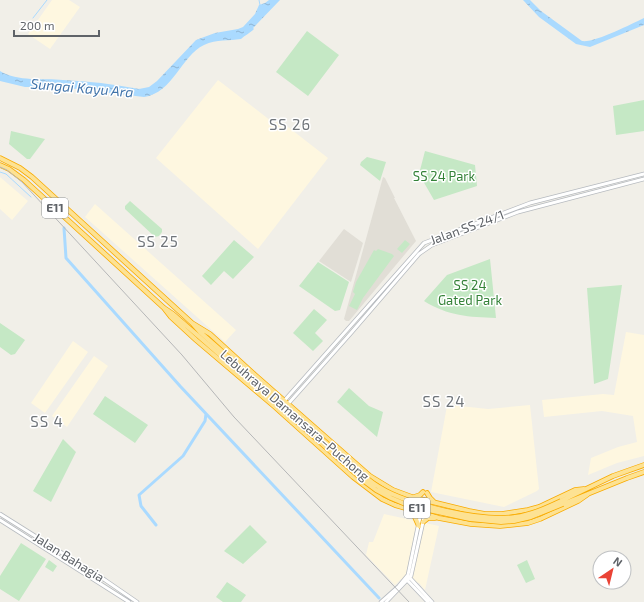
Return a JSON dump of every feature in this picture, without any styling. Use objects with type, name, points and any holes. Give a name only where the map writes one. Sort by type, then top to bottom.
[{"type":"highway","name":"Lebuhraya Damansara–Puchong","points":[[0,158],[20,168],[32,177],[297,419],[366,478],[393,495],[411,502],[470,515],[489,518],[503,518],[530,514],[588,494],[644,472]]},
{"type":"highway","name":"Lebuhraya Damansara–Puchong","points":[[0,165],[9,169],[24,180],[164,308],[174,314],[249,381],[297,419]]},
{"type":"highway","points":[[164,308],[171,317],[196,340],[275,407],[364,486],[382,499],[408,509],[439,518],[471,524],[500,526],[528,523],[540,519],[578,501],[588,494]]},
{"type":"highway","points":[[192,323],[210,334],[370,476],[393,490],[437,504],[485,514],[502,514],[528,510],[575,490],[584,489]]},
{"type":"highway","name":"Lebuhraya Damansara–Puchong","points":[[562,503],[584,489],[644,464]]},
{"type":"highway","points":[[412,497],[425,493],[437,504]]},
{"type":"highway","points":[[408,509],[412,505],[412,497]]},
{"type":"highway","points":[[437,504],[433,511],[439,518]]},
{"type":"highway","points":[[408,509],[414,515],[419,526]]},
{"type":"highway","points":[[423,522],[428,518],[439,518]]},
{"type":"main road","name":"Jalan SS 24/1","points":[[286,403],[424,243],[530,203],[644,174]]},
{"type":"main road","name":"Jalan SS 24/1","points":[[286,403],[354,331],[426,248],[518,212],[644,179]]},
{"type":"main road","points":[[381,602],[408,578],[425,500]]},
{"type":"main road","points":[[386,602],[408,578],[423,522],[423,513]]},
{"type":"main road","name":"Jalan Bahagia","points":[[0,514],[105,580],[137,602]]},
{"type":"main road","name":"Jalan Bahagia","points":[[0,520],[129,602]]},
{"type":"main road","points":[[408,578],[428,602]]},
{"type":"main road","points":[[408,578],[432,602]]},
{"type":"shaded area","points":[[52,0],[69,0],[80,7],[50,49],[28,34]]},
{"type":"shaded area","points":[[218,80],[275,124],[279,120],[328,158],[258,249],[156,158]]},
{"type":"shaded area","points":[[0,177],[28,201],[12,220],[0,209]]},
{"type":"shaded area","points":[[383,177],[385,178],[416,241],[349,321],[346,321],[344,319]]},
{"type":"shaded area","points":[[95,204],[236,330],[225,342],[85,217]]},
{"type":"shaded area","points":[[344,229],[363,243],[351,282],[319,261]]},
{"type":"shaded area","points":[[626,332],[644,335],[644,456],[617,463],[588,475],[591,458],[618,447],[637,442],[633,416],[602,411],[544,417],[542,400],[603,394],[614,395]]},
{"type":"shaded area","points":[[73,341],[88,352],[45,413],[31,403]]},
{"type":"shaded area","points":[[94,356],[108,366],[67,427],[52,416]]},
{"type":"shaded area","points":[[450,405],[488,409],[530,405],[539,489],[504,507],[431,492],[447,406]]},
{"type":"shaded area","points":[[384,514],[439,526],[425,590],[419,583],[401,579],[395,585],[366,555],[369,542],[373,542]]},
{"type":"green space","points":[[307,31],[339,55],[308,96],[276,72]]},
{"type":"green space","points":[[644,100],[644,131],[616,135],[613,106]]},
{"type":"green space","points":[[11,131],[45,139],[30,159],[27,159],[9,144]]},
{"type":"green space","name":"SS 24 Park","points":[[425,151],[475,165],[477,186],[434,200],[419,174]]},
{"type":"green space","points":[[367,157],[386,162],[380,181],[360,165],[361,162]]},
{"type":"green space","points":[[130,201],[162,229],[159,236],[155,237],[125,209],[125,206]]},
{"type":"green space","points":[[234,240],[254,257],[233,279],[224,271],[211,285],[202,276]]},
{"type":"green space","points":[[405,240],[410,244],[402,253],[397,249]]},
{"type":"green space","points":[[378,249],[394,256],[363,298],[357,310],[349,306],[355,294],[353,292],[356,282],[374,250],[376,251]]},
{"type":"green space","name":"SS 24 Gated Park","points":[[490,259],[496,318],[450,313],[424,301],[447,275]]},
{"type":"green space","points":[[318,262],[349,282],[340,310],[335,311],[299,286]]},
{"type":"green space","points":[[622,285],[608,379],[594,384],[587,288]]},
{"type":"green space","points":[[314,309],[327,320],[315,333],[323,341],[313,351],[293,333]]},
{"type":"green space","points":[[0,323],[25,340],[15,354],[11,355],[0,347]]},
{"type":"green space","points":[[349,388],[369,406],[383,412],[377,437],[337,402]]},
{"type":"green space","points":[[105,396],[148,425],[135,443],[93,414]]},
{"type":"green space","points":[[63,439],[76,452],[51,502],[33,491]]},
{"type":"green space","points":[[250,525],[267,542],[243,564],[224,551]]},
{"type":"green space","points":[[21,543],[46,559],[19,601],[0,589],[0,576]]},
{"type":"green space","points":[[49,560],[57,566],[53,572],[45,567]]},
{"type":"green space","points":[[527,560],[535,579],[526,583],[517,565]]},
{"type":"green space","points":[[227,582],[246,595],[241,602],[223,602],[216,597]]},
{"type":"water","name":"Sungai Kayu Ara","points":[[269,0],[280,0],[253,28],[254,29],[252,31],[241,39],[209,43],[196,50],[170,82],[154,94],[144,97],[60,87],[25,87],[0,81],[0,71],[15,77],[31,79],[91,82],[139,89],[149,87],[157,81],[196,40],[215,33],[243,27],[255,14],[259,5]]},
{"type":"water","points":[[523,0],[530,0],[541,11],[582,41],[588,41],[604,36],[644,18],[644,25],[590,47],[576,44],[539,17]]},
{"type":"waterway","points":[[33,18],[47,0]]},
{"type":"waterway","points":[[259,0],[260,5]]},
{"type":"waterway","points":[[0,172],[6,174],[31,197]]},
{"type":"waterway","points":[[64,228],[66,258],[180,386],[379,598]]},
{"type":"waterway","points":[[156,525],[141,506],[139,495],[183,456],[205,421],[206,414]]},
{"type":"tram line","points":[[0,167],[7,170],[22,182],[182,355],[234,417],[409,602]]},
{"type":"district","name":"SS 26","points":[[290,125]]},
{"type":"district","name":"SS 25","points":[[158,242]]},
{"type":"district","name":"SS 24","points":[[444,402]]},
{"type":"district","name":"SS 4","points":[[47,422]]}]
